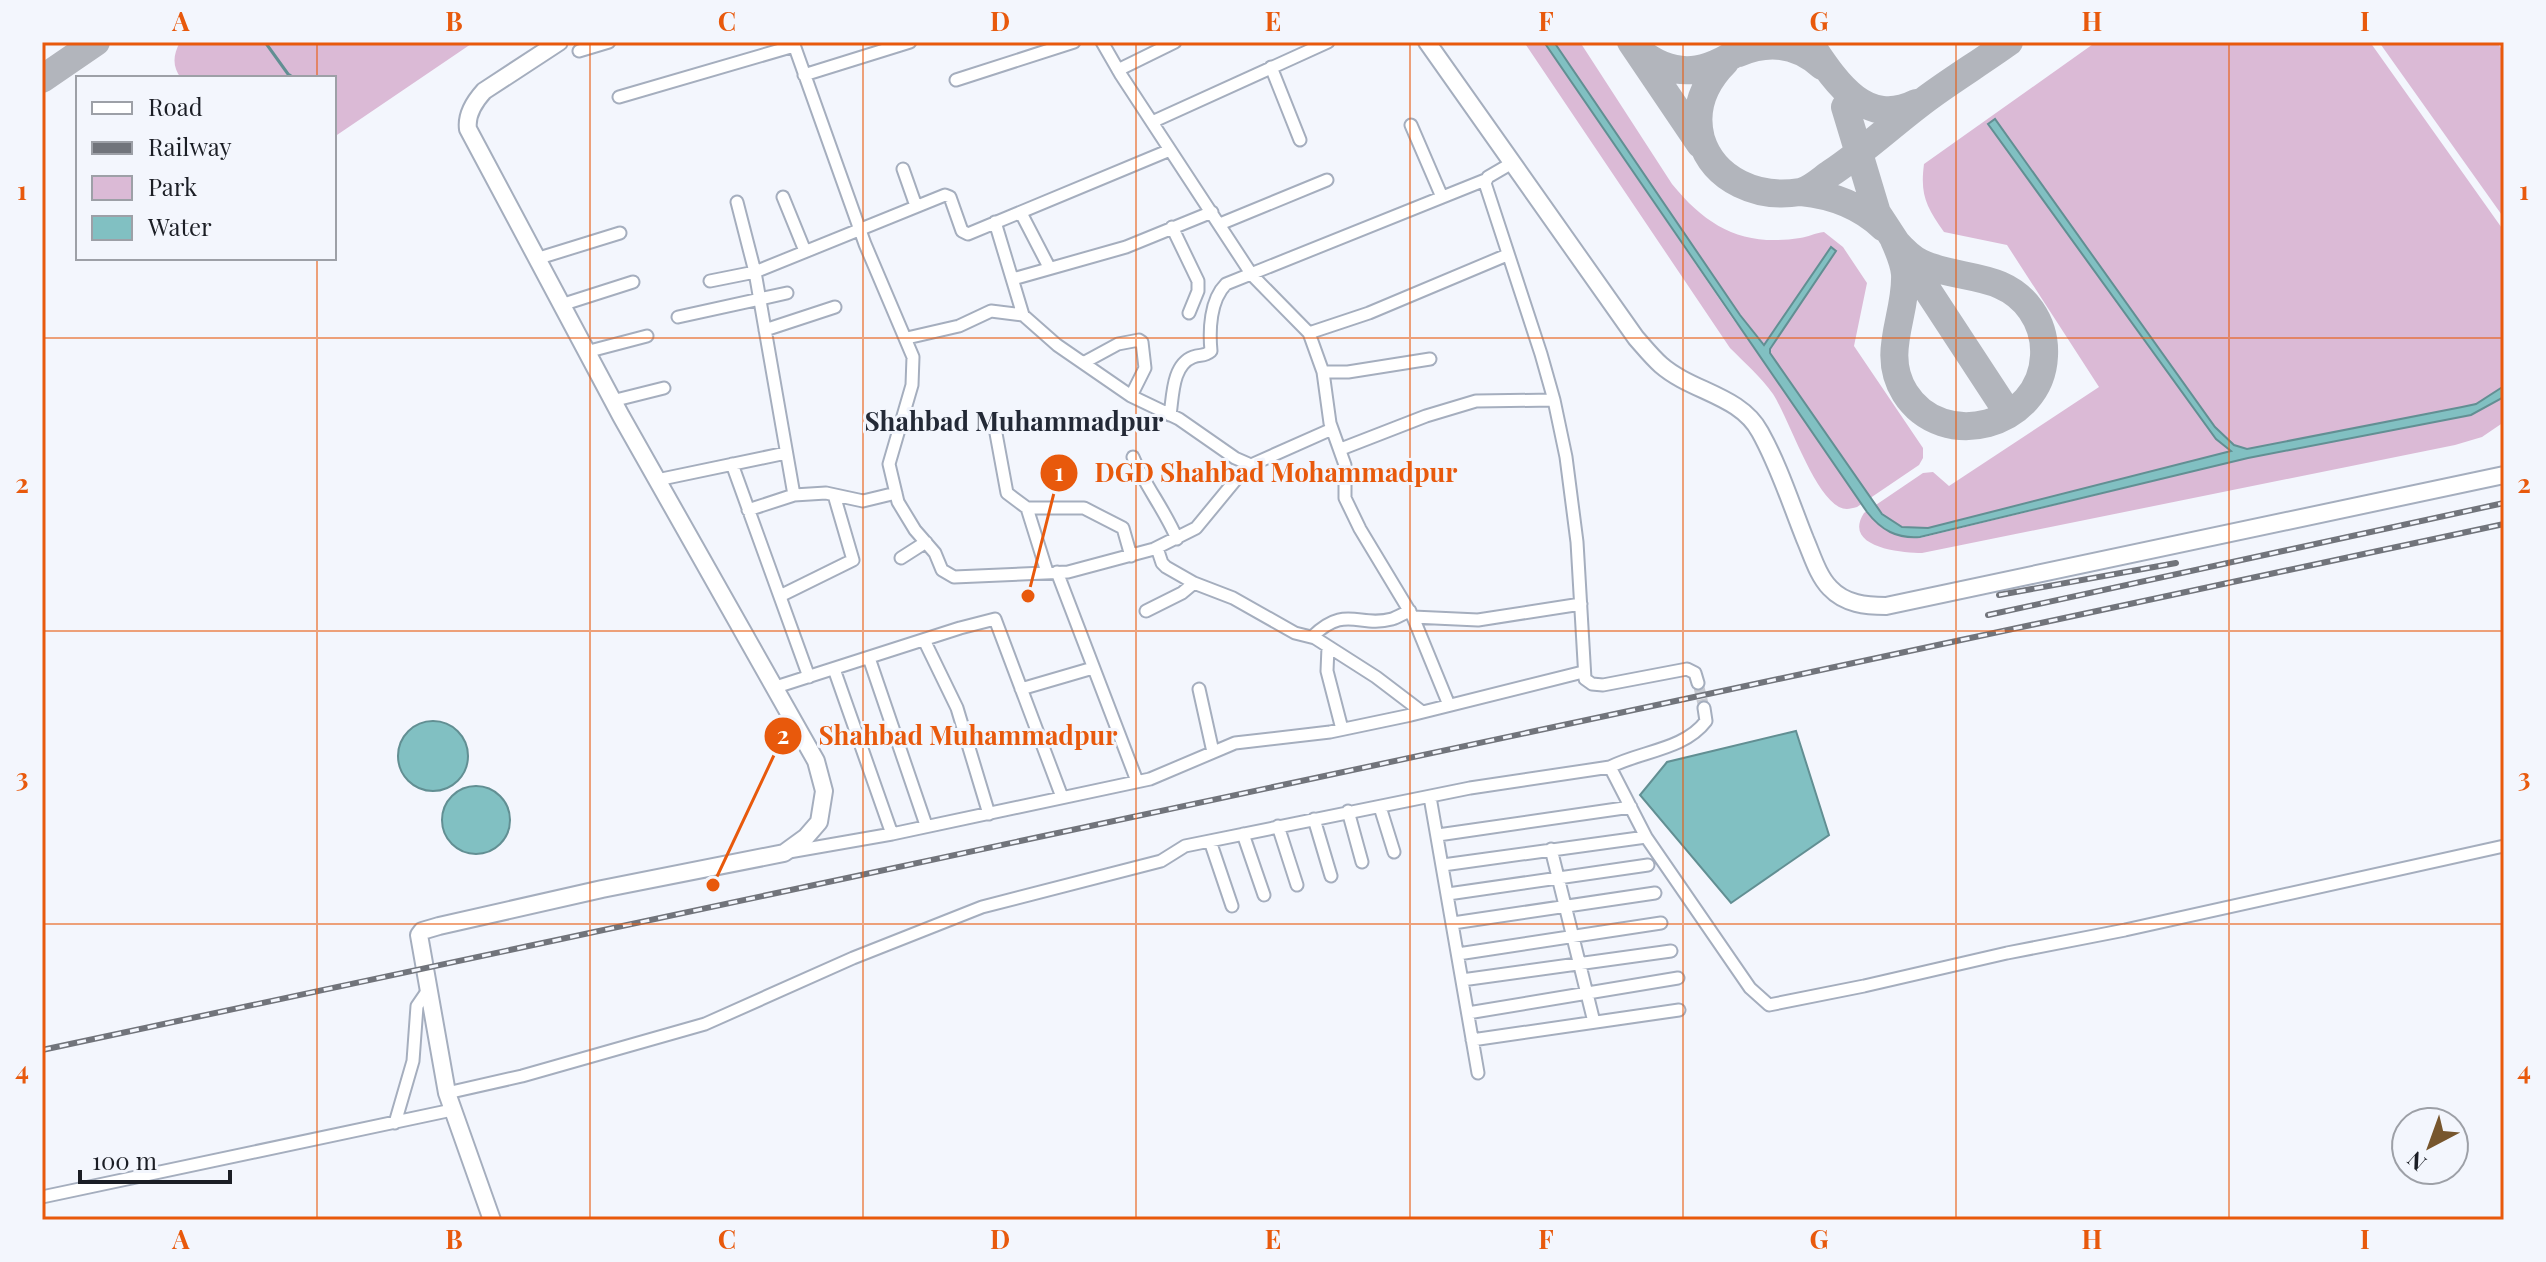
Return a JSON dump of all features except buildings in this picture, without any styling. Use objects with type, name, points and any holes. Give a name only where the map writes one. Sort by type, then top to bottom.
[{"type":"street","points":[[559,42],[484,91],[476,100],[467,124],[612,401],[816,761],[824,791],[819,822],[806,837],[784,853]]},
{"type":"street","points":[[579,51],[609,42]]},
{"type":"street","points":[[804,75],[910,42]]},
{"type":"street","points":[[956,80],[1074,42]]},
{"type":"street","points":[[1102,42],[1252,275],[1309,333],[1323,372],[1332,429],[1345,465],[1345,498],[1411,614],[1449,705]]},
{"type":"street","points":[[1118,70],[1175,42]]},
{"type":"street","points":[[1152,122],[1328,42]]},
{"type":"street","points":[[1427,42],[1636,338],[1661,365],[1689,383],[1740,408],[1752,420],[1776,464],[1814,561],[1829,587],[1851,602],[1886,606],[2504,475]]},
{"type":"street","points":[[619,97],[794,44],[859,228],[913,357],[912,385],[889,464],[896,493],[904,514],[935,553],[942,570],[954,577],[1068,572],[1157,548],[1196,528],[1251,465],[1332,429]]},
{"type":"street","points":[[1271,67],[1300,140]]},
{"type":"street","points":[[1411,125],[1442,197]]},
{"type":"street","points":[[710,281],[755,272],[948,195],[963,234],[968,234],[1170,150]]},
{"type":"street","points":[[1170,415],[1178,371],[1191,358],[1211,351],[1212,313],[1222,288],[1485,180],[1512,163]]},
{"type":"street","points":[[903,169],[916,206]]},
{"type":"street","points":[[1220,224],[1327,180]]},
{"type":"street","points":[[1485,180],[1554,400],[1567,465],[1577,542],[1585,679],[1592,684],[1603,685],[1687,669],[1695,673],[1698,683]]},
{"type":"street","points":[[783,197],[805,251]]},
{"type":"street","points":[[737,202],[755,272],[794,495]]},
{"type":"street","points":[[1013,279],[1126,247],[1212,212]]},
{"type":"street","points":[[1021,213],[1049,267]]},
{"type":"street","points":[[995,222],[1023,315],[1057,345],[1131,396],[1170,415],[1235,458],[1251,465]]},
{"type":"street","points":[[1172,227],[1198,281],[1198,291],[1189,313]]},
{"type":"street","points":[[536,259],[620,233]]},
{"type":"street","points":[[1309,333],[1369,313],[1507,255]]},
{"type":"street","points":[[561,305],[633,282]]},
{"type":"street","points":[[678,317],[787,293]]},
{"type":"street","points":[[765,330],[835,307]]},
{"type":"street","points":[[907,338],[959,326],[991,311],[1023,315]]},
{"type":"street","points":[[586,352],[647,336]]},
{"type":"street","points":[[1083,363],[1118,344],[1142,342],[1145,368],[1131,396]]},
{"type":"street","points":[[1323,372],[1348,372],[1430,359]]},
{"type":"street","points":[[612,401],[664,388]]},
{"type":"street","points":[[1341,449],[1426,416],[1476,401],[1554,400]]},
{"type":"street","points":[[995,428],[1007,493],[1027,508],[1137,781]]},
{"type":"street","points":[[657,480],[786,453]]},
{"type":"street","points":[[1133,457],[1142,478],[1168,517],[1177,539]]},
{"type":"street","points":[[732,464],[809,677]]},
{"type":"street","points":[[748,510],[794,495],[834,495],[863,501],[896,493]]},
{"type":"street","points":[[780,596],[853,560],[834,495]]},
{"type":"street","points":[[1027,508],[1087,509],[1123,528],[1131,556]]},
{"type":"street","points":[[901,558],[926,542]]},
{"type":"street","points":[[1157,548],[1163,565],[1194,583],[1233,598],[1295,633],[1312,637],[1376,677],[1422,712]]},
{"type":"street","points":[[1146,611],[1182,593],[1194,583]]},
{"type":"street","points":[[1312,637],[1330,622],[1352,618],[1388,620],[1411,614],[1478,620],[1581,604]]},
{"type":"street","points":[[776,687],[995,619],[1062,797]]},
{"type":"street","points":[[924,640],[957,708],[989,814]]},
{"type":"street","points":[[1328,647],[1327,671],[1342,729]]},
{"type":"street","points":[[869,658],[926,825]]},
{"type":"street","points":[[1021,689],[1093,668]]},
{"type":"street","points":[[834,669],[892,834]]},
{"type":"street","points":[[492,1220],[447,1093],[425,960],[418,939],[422,931],[602,889],[892,834],[1150,779],[1243,742],[1342,729],[1583,672]]},
{"type":"street","points":[[1199,689],[1213,752]]},
{"type":"street","points":[[447,1093],[522,1076],[705,1024],[853,958],[982,907],[1161,861],[1185,846],[1470,788],[1610,767],[1626,758],[1684,741],[1696,734],[1706,721],[1704,708]]},
{"type":"street","points":[[1610,767],[1646,837],[1750,988],[1769,1005],[2504,846]]},
{"type":"street","points":[[1423,799],[1438,835],[1478,1073]]},
{"type":"street","points":[[1380,807],[1394,852]]},
{"type":"street","points":[[1438,835],[1631,807]]},
{"type":"street","points":[[1348,811],[1362,862]]},
{"type":"street","points":[[1314,819],[1331,876]]},
{"type":"street","points":[[1278,826],[1297,885]]},
{"type":"street","points":[[1243,834],[1264,895]]},
{"type":"street","points":[[1443,865],[1646,837]]},
{"type":"street","points":[[1210,841],[1232,906]]},
{"type":"street","points":[[1551,849],[1594,1022]]},
{"type":"street","points":[[1448,894],[1648,865]]},
{"type":"street","points":[[1453,923],[1655,893]]},
{"type":"street","points":[[1458,954],[1661,923]]},
{"type":"street","points":[[1462,980],[1671,951]]},
{"type":"street","points":[[1468,1013],[1678,978]]},
{"type":"street","points":[[395,1123],[413,1061],[417,1006],[428,990]]},
{"type":"street","points":[[1472,1040],[1679,1010]]},
{"type":"street","points":[[42,1197],[452,1110]]},
{"type":"green space","points":[[180,42],[474,42],[336,136],[336,76],[180,76],[174,60]]},
{"type":"green space","points":[[1524,42],[1544,42],[1733,319],[1869,496],[1770,353],[1831,248],[1765,345],[1740,315],[1554,42],[1580,42],[1672,184],[1713,222],[1744,236],[1761,239],[1800,238],[1824,232],[1843,247],[1867,283],[1854,346],[1923,448],[1919,465],[1857,507],[1841,508],[1829,499],[1811,472],[1773,394],[1730,348]]},
{"type":"green space","points":[[2096,42],[2370,42],[2504,231],[2504,386],[2476,404],[2247,449],[2234,445],[2215,427],[1995,119],[1989,125],[2216,439],[2232,451],[1927,528],[1898,525],[1876,506],[1868,512],[1879,524],[1897,535],[1920,538],[2248,458],[2471,415],[2504,397],[2504,422],[2482,437],[2455,445],[1922,553],[1901,552],[1867,541],[1861,534],[1859,524],[1864,513],[1923,473],[1933,472],[1949,486],[2099,387],[2007,245],[1944,232],[1929,207],[1923,184],[1924,164]]},
{"type":"green space","points":[[2379,42],[2497,42],[2504,53],[2504,218]]},
{"type":"water","points":[[1544,42],[1554,42],[1740,315],[1764,345],[1831,247],[1836,251],[1770,353],[1882,514],[1902,527],[1928,528],[2231,451],[2216,439],[1988,124],[1995,119],[2215,427],[2234,445],[2247,449],[2476,404],[2504,386],[2504,397],[2471,415],[2248,458],[1920,537],[1897,535],[1878,524],[1867,512]]},
{"type":"water","points":[[440,721],[462,736],[468,756],[466,770],[458,781],[447,789],[426,791],[408,781],[400,770],[398,749],[408,731],[419,723]]},
{"type":"water","points":[[1796,731],[1829,835],[1731,903],[1640,795],[1667,762]]},
{"type":"water","points":[[469,786],[483,786],[495,791],[505,801],[510,820],[505,839],[495,849],[483,854],[469,854],[457,849],[447,839],[442,827],[442,813],[447,801],[457,791]]},
{"type":"waterway","points":[[265,42],[291,76]]},
{"type":"taxiway","points":[[42,79],[96,42]]},
{"type":"taxiway","points":[[1631,42],[1700,144]]},
{"type":"taxiway","points":[[1639,51],[1669,68],[1697,69],[1725,60],[1753,42]]},
{"type":"taxiway","points":[[1809,42],[1840,84],[1866,105],[1881,110],[1916,103]]},
{"type":"taxiway","points":[[1725,62],[1706,88],[1698,117],[1707,154],[1716,166],[1740,184],[1769,193],[1800,192],[1812,187],[1933,94],[2009,42]]},
{"type":"taxiway","points":[[1739,53],[1761,46],[1783,46],[1803,53],[1822,66]]},
{"type":"taxiway","points":[[1845,107],[1877,213],[2006,410]]},
{"type":"taxiway","points":[[1801,192],[1845,203],[1883,227]]},
{"type":"taxiway","points":[[1894,240],[1921,263],[2008,289],[2031,310],[2044,343],[2039,380],[2026,400],[2009,414],[1988,423],[1965,426],[1942,422],[1922,412],[1905,393],[1895,363],[1905,274],[1894,240]]},
{"type":"tunnel","points":[[1698,683],[1704,708]]},
{"type":"railway","points":[[1988,615],[2504,503]]},
{"type":"railway","points":[[42,1050],[2504,524]]},
{"type":"railway","points":[[1999,595],[2176,563]]},
{"type":"place","name":"DGD Shahbad Mohammadpur","points":[[1028,596]]},
{"type":"place","name":"Shahbad Muhammadpur","points":[[713,885]]},
{"type":"district","name":"Shahbad Muhammadpur","points":[[1014,420]]}]
